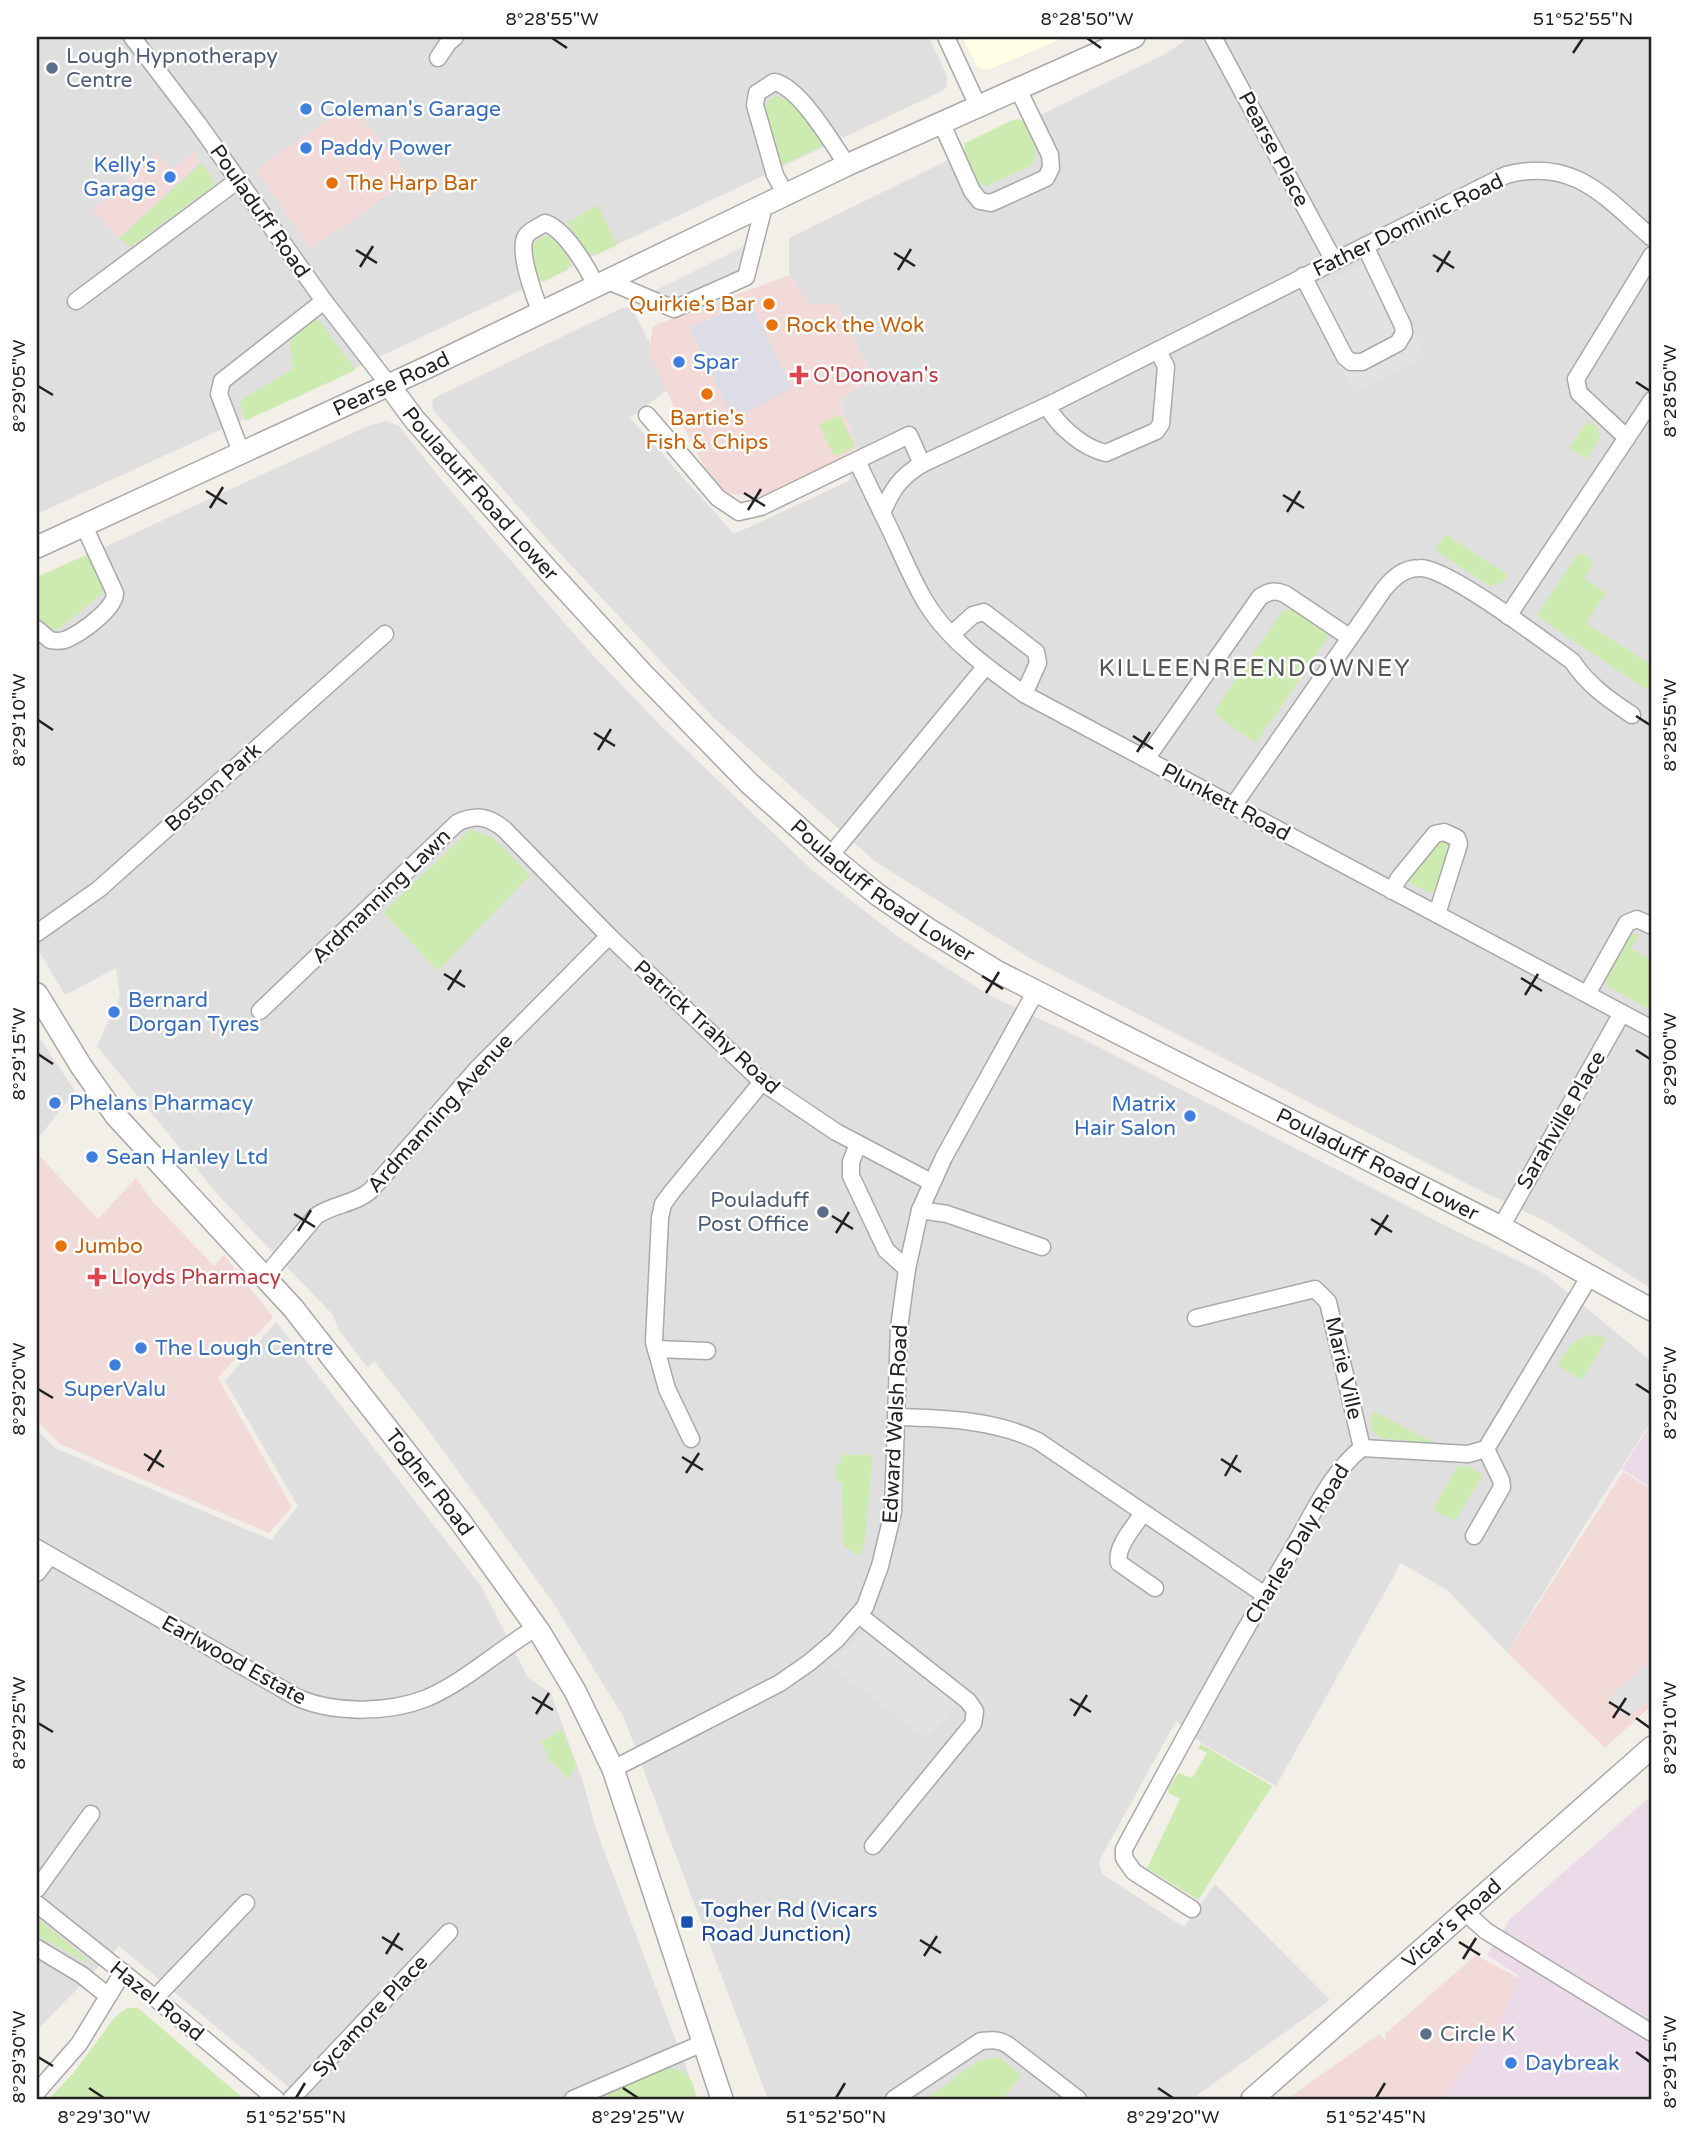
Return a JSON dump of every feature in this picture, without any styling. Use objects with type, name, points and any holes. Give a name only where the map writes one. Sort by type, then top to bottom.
[{"type":"street","points":[[438,58],[447,43],[455,37]]},
{"type":"street","points":[[946,37],[978,106]]},
{"type":"street","name":"Pearse Road","points":[[37,547],[389,385],[847,165],[1134,37]]},
{"type":"street","name":"Pearse Place","points":[[1213,37],[1335,261]]},
{"type":"street","name":"Pouladuff Road","points":[[139,40],[324,301],[389,385]]},
{"type":"street","points":[[786,195],[775,175],[755,105],[757,93],[766,86],[775,82],[790,88],[847,165]]},
{"type":"street","points":[[942,122],[972,191],[980,201],[991,203],[1046,178],[1051,168],[1049,155],[1018,89]]},
{"type":"street","name":"Father Dominic Road","points":[[882,513],[895,485],[906,473],[922,464],[1047,406],[1495,179],[1512,173],[1536,170],[1562,172],[1597,189],[1652,238]]},
{"type":"street","points":[[76,301],[239,180]]},
{"type":"street","points":[[541,313],[530,281],[524,241],[528,233],[545,223],[555,228],[602,283],[674,309],[746,277],[764,206]]},
{"type":"street","points":[[1303,276],[1345,357],[1351,362],[1362,362],[1398,343],[1404,333],[1366,246]]},
{"type":"street","points":[[1627,438],[1579,393],[1576,379],[1652,255]]},
{"type":"street","points":[[241,452],[219,394],[222,381],[324,301]]},
{"type":"street","points":[[1047,406],[1056,420],[1089,447],[1106,453],[1156,431],[1161,424],[1166,367],[1158,350]]},
{"type":"street","name":"Pouladuff Road Lower","points":[[389,385],[442,451],[642,673],[749,783],[878,895],[996,971],[1501,1227],[1652,1310]]},
{"type":"street","points":[[1508,616],[1652,400]]},
{"type":"street","points":[[647,415],[718,498],[739,512],[761,507],[909,435],[922,464]]},
{"type":"street","points":[[857,461],[922,596],[952,634],[985,667],[1024,694],[1038,663],[1036,653],[984,612],[973,615],[952,634]]},
{"type":"street","points":[[37,629],[50,640],[65,640],[107,611],[115,599],[116,593],[85,526]]},
{"type":"street","points":[[1233,806],[1349,637],[1396,575],[1420,568],[1445,575],[1508,616],[1572,661],[1585,680],[1605,698],[1632,715]]},
{"type":"street","points":[[1146,759],[1260,597],[1273,591],[1285,594],[1349,637]]},
{"type":"street","name":"Boston Park","points":[[37,933],[99,889],[384,634]]},
{"type":"street","points":[[830,856],[985,667]]},
{"type":"street","name":"Plunkett Road","points":[[1024,694],[1652,1029]]},
{"type":"street","name":"Ardmanning Lawn","points":[[260,1011],[457,823],[465,819],[487,818],[496,822],[570,896]]},
{"type":"street","points":[[1392,891],[1434,834],[1444,832],[1457,838],[1459,844],[1437,915]]},
{"type":"street","name":"Patrick Trahy Road","points":[[570,896],[762,1082],[858,1144],[931,1182]]},
{"type":"street","points":[[1587,994],[1627,923],[1637,919],[1652,926]]},
{"type":"street","name":"Ardmanning Avenue","points":[[265,1277],[316,1216],[327,1209],[360,1199],[371,1190],[477,1069],[609,936]]},
{"type":"street","name":"Edward Walsh Road","points":[[613,1769],[774,1687],[810,1662],[859,1615],[876,1582],[893,1512],[899,1328],[907,1269],[920,1210],[931,1182],[1036,991]]},
{"type":"street","name":"Togher Road","points":[[37,994],[80,1066],[116,1116],[293,1308],[460,1521],[537,1627],[579,1698],[613,1769],[722,2099]]},
{"type":"street","name":"Sarahville Place","points":[[1501,1227],[1622,1013]]},
{"type":"street","points":[[691,1439],[667,1389],[654,1342],[663,1204],[762,1082]]},
{"type":"street","points":[[858,1144],[851,1162],[852,1176],[886,1250],[907,1269]]},
{"type":"street","points":[[920,1210],[947,1214],[1042,1247]]},
{"type":"street","points":[[1474,1536],[1502,1487],[1486,1449],[1591,1275]]},
{"type":"street","name":"Marie Ville","points":[[1196,1318],[1315,1289],[1328,1302],[1362,1448]]},
{"type":"street","points":[[656,1349],[707,1352]]},
{"type":"street","points":[[897,1417],[956,1420],[1022,1433],[1038,1441],[1265,1595]]},
{"type":"street","name":"Charles Daly Road","points":[[1192,1909],[1134,1872],[1124,1858],[1124,1849],[1265,1595],[1333,1481],[1352,1455],[1362,1448],[1468,1454],[1486,1449]]},
{"type":"street","points":[[1143,1513],[1119,1552],[1118,1559],[1119,1563],[1155,1588]]},
{"type":"street","name":"Earlwood Estate","points":[[37,1573],[44,1552],[298,1698],[325,1707],[362,1709],[426,1698],[537,1627]]},
{"type":"street","points":[[859,1615],[968,1701],[975,1711],[973,1724],[873,1846]]},
{"type":"street","name":"Vicar's Road","points":[[1252,2099],[1652,1747]]},
{"type":"street","points":[[37,1889],[91,1814]]},
{"type":"street","points":[[155,1998],[246,1903]]},
{"type":"street","name":"Hazel Road","points":[[37,1904],[276,2099]]},
{"type":"street","points":[[1465,1912],[1486,1931],[1652,2033]]},
{"type":"street","name":"Sycamore Place","points":[[291,2099],[449,1932]]},
{"type":"street","points":[[37,1948],[82,1975],[108,1996]]},
{"type":"street","points":[[37,2092],[79,2044],[122,1972]]},
{"type":"street","points":[[894,2099],[981,2041],[993,2039],[1009,2045],[1078,2099]]},
{"type":"street","points":[[573,2099],[703,2043]]},
{"type":"shaded area","points":[[37,37],[929,37],[947,76],[947,83],[946,88],[940,92],[375,359],[37,514]]},
{"type":"shaded area","points":[[962,37],[1066,37],[988,70],[976,65]]},
{"type":"shaded area","points":[[1190,37],[1652,37],[1652,1289],[1547,1222],[1475,1188],[1033,960],[876,862],[713,717],[554,547],[434,411],[434,398],[628,307],[633,311],[652,347],[666,391],[630,418],[734,534],[849,481],[857,448],[839,400],[873,379],[836,303],[810,305],[789,275],[789,238],[1165,54]]},
{"type":"shaded area","points":[[350,104],[411,179],[310,249],[256,170]]},
{"type":"shaded area","points":[[194,152],[200,162],[119,238],[92,210],[156,153],[173,169]]},
{"type":"shaded area","points":[[761,238],[746,287],[675,316],[636,300]]},
{"type":"shaded area","points":[[1378,257],[1426,357],[1353,392],[1305,293]]},
{"type":"shaded area","points":[[789,275],[810,305],[836,303],[873,379],[839,401],[857,448],[814,475],[761,496],[730,494],[716,489],[649,353],[653,326]]},
{"type":"shaded area","points":[[750,301],[792,388],[733,419],[689,328]]},
{"type":"shaded area","points":[[387,421],[399,426],[443,482],[588,650],[660,725],[813,871],[897,936],[987,994],[1089,1042],[1545,1274],[1652,1362],[1652,1420],[1507,1652],[1447,1590],[1401,1563],[1276,1786],[1201,1743],[1176,1721],[1099,1861],[1102,1874],[1184,1927],[1215,1884],[1330,2000],[1192,2099],[768,2099],[624,1718],[552,1601],[426,1427],[374,1361],[368,1368],[338,1329],[333,1315],[218,1195],[97,1046],[120,996],[116,968],[65,995],[37,948],[37,578],[368,426]]},
{"type":"shaded area","points":[[37,1034],[75,1091],[37,1140]]},
{"type":"shaded area","name":"The Lough Centre","points":[[37,1153],[98,1219],[136,1178],[153,1202],[214,1266],[224,1255],[273,1317],[218,1378],[292,1507],[269,1533],[60,1444],[37,1421]]},
{"type":"shaded area","points":[[276,1322],[481,1586],[528,1678],[551,1693],[583,1782],[596,1829],[698,2099],[303,2099],[119,1946],[37,2030],[37,1430],[55,1448],[271,1540],[298,1506],[225,1381]]},
{"type":"shaded area","points":[[1652,1422],[1652,1488],[1622,1469]]},
{"type":"shaded area","points":[[1623,1472],[1652,1489],[1652,1705],[1605,1748],[1507,1652]]},
{"type":"shaded area","points":[[866,1631],[959,1704],[927,1739],[828,1664]]},
{"type":"shaded area","points":[[1652,1660],[1652,1696],[1627,1718],[1609,1698]]},
{"type":"shaded area","points":[[1652,1795],[1652,2099],[1441,2099],[1501,2019],[1519,1976],[1487,1955],[1510,1919]]},
{"type":"shaded area","points":[[1476,1955],[1595,2019],[1447,2099],[1287,2099],[1379,2034],[1386,2041],[1385,2034]]},
{"type":"green space","points":[[776,96],[794,103],[822,140],[822,145],[818,148],[784,164],[778,161],[764,107]]},
{"type":"green space","points":[[1018,119],[1024,121],[1034,138],[1034,161],[1030,166],[987,186],[977,184],[963,154],[965,143]]},
{"type":"green space","points":[[202,163],[215,183],[213,186],[133,245],[130,246],[119,238]]},
{"type":"green space","points":[[598,205],[617,245],[596,255],[582,249],[567,223]]},
{"type":"green space","points":[[545,236],[554,237],[571,263],[567,270],[543,282],[536,271],[532,248]]},
{"type":"green space","points":[[317,318],[356,370],[245,421],[240,403],[294,368],[290,349],[292,338]]},
{"type":"green space","points":[[840,415],[855,447],[836,456],[832,453],[819,424]]},
{"type":"green space","points":[[1588,421],[1597,427],[1600,437],[1587,459],[1569,448]]},
{"type":"green space","points":[[1445,534],[1508,575],[1503,582],[1491,586],[1435,550]]},
{"type":"green space","points":[[1579,552],[1594,562],[1584,578],[1606,593],[1586,623],[1652,665],[1652,693],[1537,615]]},
{"type":"green space","points":[[88,554],[103,587],[103,593],[58,630],[48,628],[37,616],[37,577]]},
{"type":"green space","points":[[1296,609],[1326,630],[1327,639],[1256,743],[1213,713],[1281,613]]},
{"type":"green space","points":[[473,830],[493,838],[530,875],[438,971],[383,913],[468,831]]},
{"type":"green space","points":[[1444,840],[1452,848],[1441,889],[1430,893],[1411,884],[1408,877],[1434,841]]},
{"type":"green space","points":[[1634,934],[1639,935],[1631,948],[1652,960],[1652,1011],[1607,986],[1606,979]]},
{"type":"green space","points":[[1595,1335],[1607,1338],[1582,1380],[1557,1365],[1572,1344]]},
{"type":"green space","points":[[1374,1411],[1436,1444],[1382,1438],[1370,1427]]},
{"type":"green space","points":[[841,1455],[873,1455],[864,1547],[859,1556],[844,1546],[843,1542],[842,1482],[836,1481],[836,1464],[841,1463]]},
{"type":"green space","points":[[1457,1466],[1470,1467],[1483,1475],[1455,1521],[1433,1510]]},
{"type":"green space","points":[[562,1730],[576,1765],[569,1779],[546,1757],[547,1753],[540,1742]]},
{"type":"green space","points":[[1201,1744],[1272,1786],[1198,1900],[1147,1868],[1180,1799],[1169,1793],[1168,1789],[1178,1773],[1192,1778],[1207,1753],[1198,1748]]},
{"type":"green space","points":[[37,1918],[86,1958],[87,1963],[37,1935]]},
{"type":"green space","points":[[127,2008],[138,2008],[244,2099],[49,2099],[75,2071],[115,2017]]},
{"type":"green space","points":[[998,2057],[1022,2075],[1002,2099],[929,2097],[978,2061]]},
{"type":"green space","points":[[668,2068],[685,2073],[689,2077],[695,2099],[591,2099]]},
{"type":"place","name":"Lough Hypnotherapy Centre","points":[[52,68]]},
{"type":"place","name":"Coleman's Garage","points":[[306,109]]},
{"type":"place","name":"Paddy Power","points":[[306,148]]},
{"type":"place","name":"Kelly's Garage","points":[[170,177]]},
{"type":"place","name":"The Harp Bar","points":[[332,183]]},
{"type":"place","name":"Quirkie's Bar","points":[[769,304]]},
{"type":"place","name":"Rock the Wok","points":[[772,325]]},
{"type":"place","name":"Spar","points":[[679,362]]},
{"type":"place","name":"O'Donovan's","points":[[799,375]]},
{"type":"place","name":"Bartie's Fish & Chips","points":[[707,394]]},
{"type":"place","name":"Bernard Dorgan Tyres","points":[[114,1012]]},
{"type":"place","name":"Phelans Pharmacy","points":[[55,1103]]},
{"type":"place","name":"Matrix Hair Salon","points":[[1190,1116]]},
{"type":"place","name":"Sean Hanley Ltd","points":[[92,1157]]},
{"type":"place","name":"Pouladuff Post Office","points":[[823,1212]]},
{"type":"place","name":"Jumbo","points":[[61,1246]]},
{"type":"place","name":"Lloyds Pharmacy","points":[[97,1277]]},
{"type":"place","name":"The Lough Centre","points":[[141,1348]]},
{"type":"place","name":"SuperValu","points":[[115,1365]]},
{"type":"place","name":"Togher Rd (Vicars Road Junction)","points":[[687,1922]]},
{"type":"place","name":"Circle K","points":[[1426,2034]]},
{"type":"place","name":"Daybreak","points":[[1511,2063]]},
{"type":"district","name":"KILLEENREENDOWNEY","points":[[1255,668]]}]
